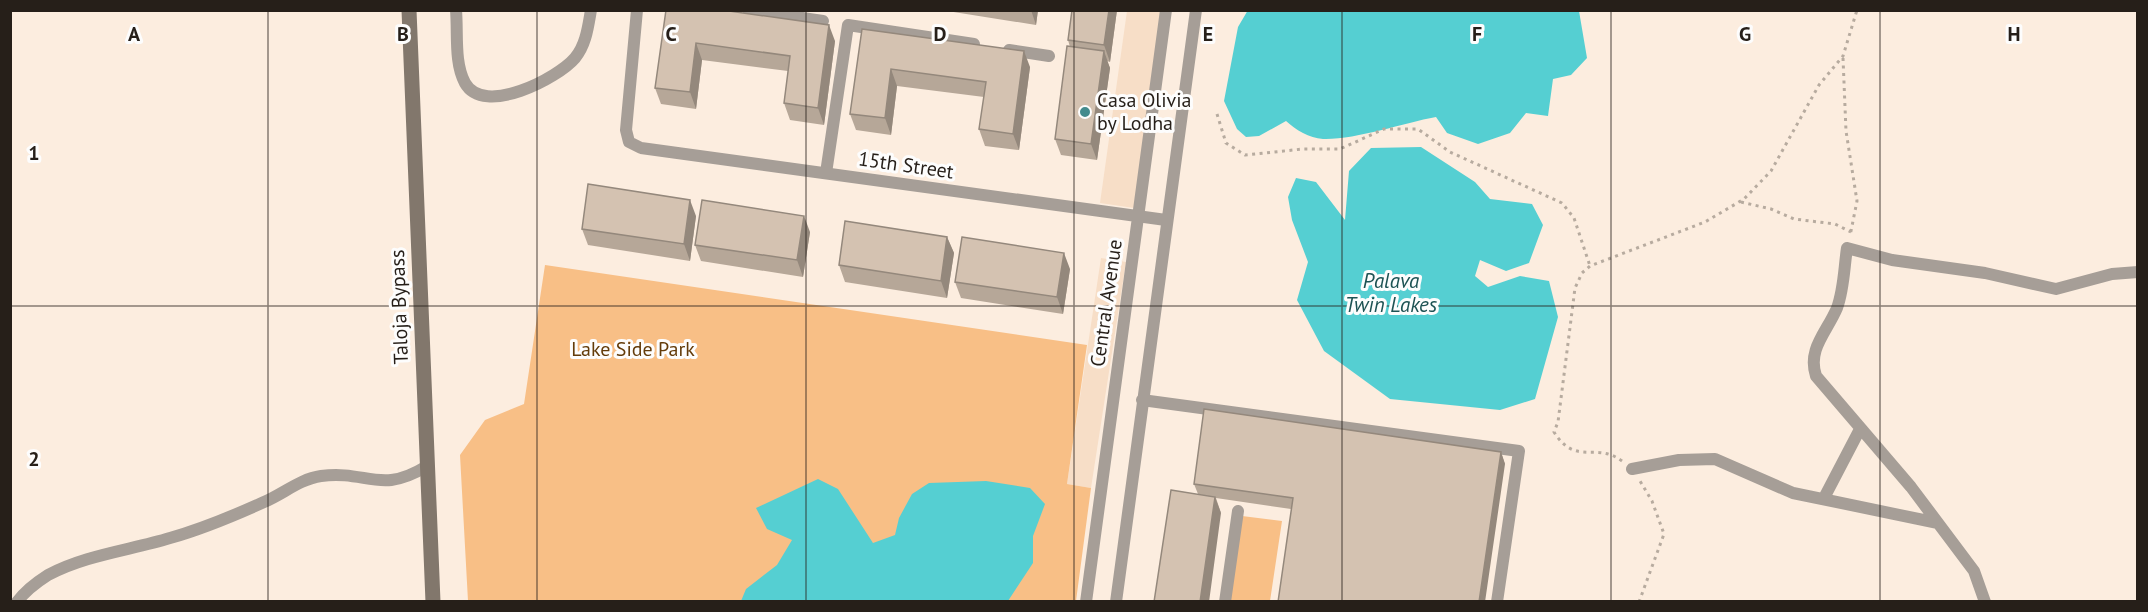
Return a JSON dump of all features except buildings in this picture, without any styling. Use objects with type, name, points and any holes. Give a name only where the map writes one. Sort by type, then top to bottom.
[{"type":"main road","name":"Taloja Bypass","points":[[409,10],[433,602]]},
{"type":"street","points":[[456,10],[459,58],[466,85],[475,93],[491,98],[504,97],[523,90],[575,58],[587,36],[591,10]]},
{"type":"street","name":"15th Street","points":[[637,10],[626,130],[629,142],[641,148],[1166,220]]},
{"type":"street","points":[[748,10],[823,21]]},
{"type":"street","name":"Central Avenue","points":[[1086,602],[1166,10]]},
{"type":"street","points":[[1116,602],[1196,10]]},
{"type":"street","points":[[826,173],[848,25],[1049,56]]},
{"type":"street","points":[[1985,602],[1974,571],[1911,487],[1816,376],[1812,364],[1813,354],[1837,307],[1847,248],[1892,260],[1985,273],[2056,289],[2112,274],[2138,273]]},
{"type":"street","points":[[1142,400],[1519,451],[1497,602]]},
{"type":"street","points":[[1824,498],[1860,429]]},
{"type":"street","points":[[1632,469],[1679,460],[1715,459],[1793,493],[1938,523]]},
{"type":"street","points":[[17,602],[49,575],[92,559],[172,538],[225,519],[274,498],[302,481],[321,476],[344,476],[393,482],[410,476],[426,466]]},
{"type":"street","points":[[1225,602],[1238,511]]},
{"type":"path","points":[[1847,248],[1857,201],[1846,131],[1843,56],[1857,10]]},
{"type":"path","points":[[1639,602],[1664,534],[1652,501],[1632,469],[1615,456],[1568,449],[1562,446],[1554,432],[1558,422],[1575,288],[1582,273],[1590,266],[1705,222],[1739,201],[1771,171],[1819,85],[1843,56]]},
{"type":"path","points":[[1216,114],[1226,143],[1245,155],[1303,149],[1340,149],[1384,129],[1419,129],[1450,152],[1562,203],[1574,218],[1590,266]]},
{"type":"path","points":[[1739,201],[1771,209],[1794,219],[1835,224],[1851,232]]},
{"type":"shaded area","points":[[1127,11],[1161,11],[1134,208],[1100,203]]},
{"type":"shaded area","points":[[1101,258],[1126,262],[1091,488],[1067,484]]},
{"type":"green space","name":"Lake Side Park","points":[[545,265],[1087,345],[1067,484],[1091,488],[1076,601],[468,601],[460,455],[485,420],[524,404]]},
{"type":"green space","points":[[1242,516],[1282,521],[1270,601],[1230,602]]},
{"type":"water","points":[[1248,10],[1579,11],[1587,58],[1571,75],[1553,79],[1548,116],[1526,113],[1510,133],[1478,144],[1447,133],[1436,117],[1336,139],[1313,137],[1286,121],[1259,136],[1246,137],[1237,129],[1224,101],[1238,27]]},
{"type":"water","name":"Palava Twin Lakes","points":[[1421,147],[1475,182],[1490,199],[1532,204],[1543,225],[1529,263],[1506,271],[1480,260],[1475,276],[1488,287],[1520,276],[1549,281],[1558,317],[1535,399],[1500,410],[1390,399],[1324,351],[1297,300],[1308,262],[1292,220],[1288,197],[1296,178],[1316,182],[1345,220],[1349,171],[1371,148]]},
{"type":"water","points":[[818,479],[838,489],[873,543],[895,535],[899,518],[912,494],[929,483],[986,481],[1030,488],[1045,504],[1033,536],[1033,563],[1008,601],[741,601],[746,589],[777,565],[792,540],[767,529],[756,508]]},
{"type":"place","name":"Casa Olivia by Lodha","points":[[1085,112]]}]
